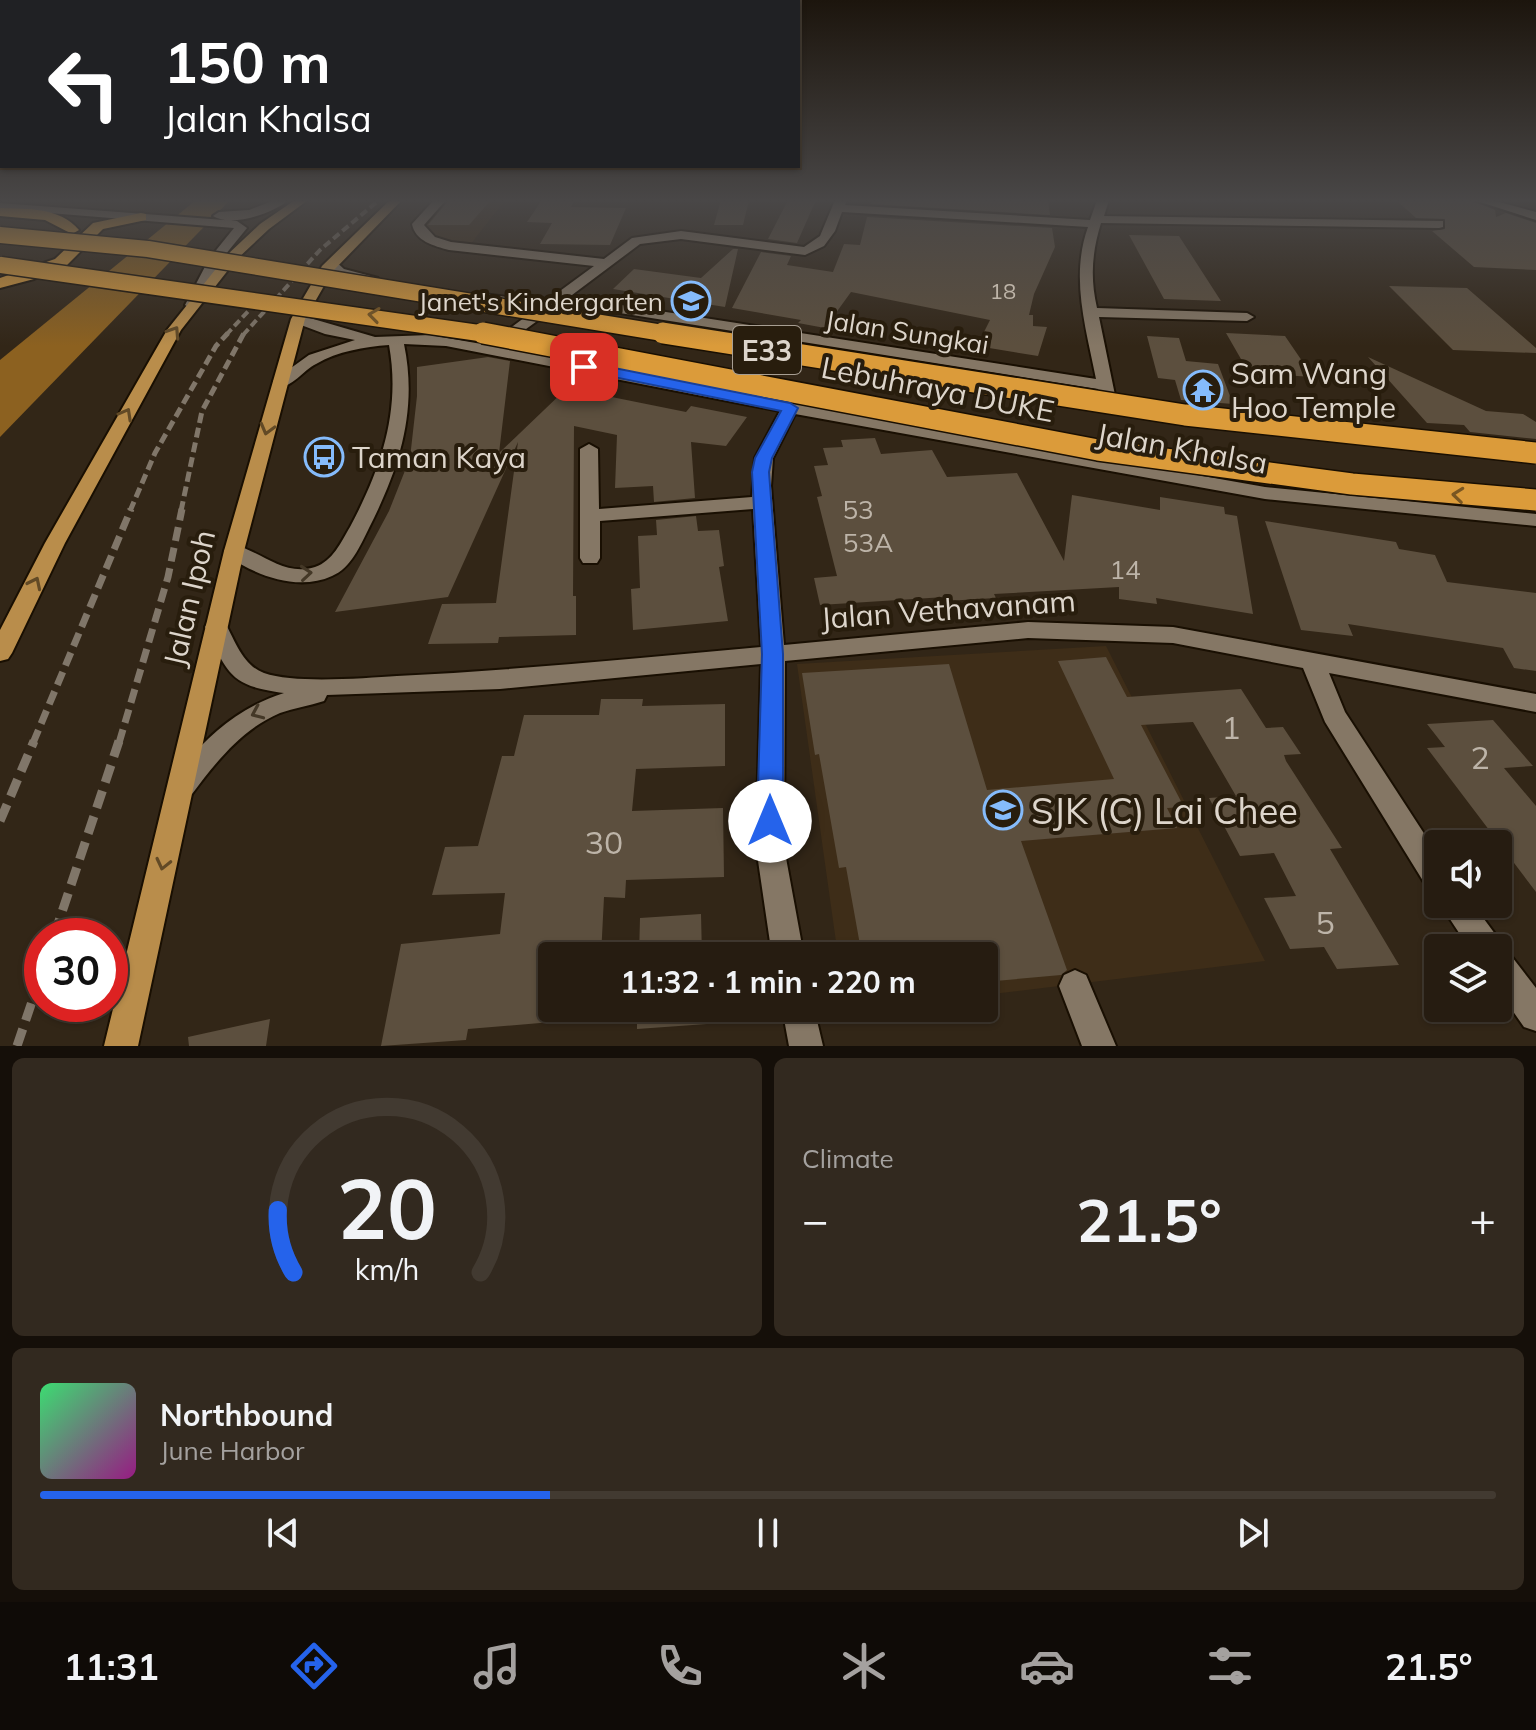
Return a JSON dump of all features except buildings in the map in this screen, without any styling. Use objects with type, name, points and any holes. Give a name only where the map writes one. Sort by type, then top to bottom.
[{"type":"highway","points":[[28,276],[61,256],[67,249]]},
{"type":"highway","points":[[0,283],[28,276],[61,262],[76,249]]},
{"type":"highway","name":"Lebuhraya DUKE","points":[[146,249],[1185,415],[1536,455]]},
{"type":"highway","name":"Lebuhraya DUKE","points":[[0,265],[449,327],[1127,455],[1352,484],[1536,500]]},
{"type":"main road","points":[[0,653],[84,489],[157,359],[192,305],[240,249]]},
{"type":"main road","name":"Jalan Ipoh","points":[[121,1046],[234,551],[279,384],[305,301],[347,249]]},
{"type":"street","points":[[192,305],[215,259],[224,249]]},
{"type":"street","points":[[479,249],[605,263]]},
{"type":"street","points":[[491,348],[556,303],[625,249]]},
{"type":"street","points":[[785,249],[813,249]]},
{"type":"street","points":[[1087,249],[1085,285],[1106,390]]},
{"type":"street","points":[[333,263],[346,274],[556,303],[826,355],[1106,390],[1298,437],[1409,450],[1536,455]]},
{"type":"street","points":[[1091,312],[1247,317]]},
{"type":"street","name":"Jalan Khalsa","points":[[298,319],[341,334],[396,341]]},
{"type":"street","name":"Jalan Khalsa","points":[[279,384],[314,358],[350,346],[422,339],[491,348],[790,408],[1265,493],[1536,520]]},
{"type":"street","points":[[234,551],[262,570],[290,575],[316,574],[335,565],[381,489],[397,436],[402,365],[396,341]]},
{"type":"street","points":[[786,942],[770,847],[773,654],[761,502],[764,458],[790,408]]},
{"type":"street","points":[[589,449],[590,558]]},
{"type":"street","points":[[590,516],[761,502]]},
{"type":"street","points":[[216,627],[237,667],[258,681],[296,686],[359,687]]},
{"type":"street","name":"Jalan Vethavanam","points":[[359,687],[500,680],[1028,630],[1129,631],[1173,635],[1536,703]]},
{"type":"street","points":[[1312,661],[1334,715],[1424,858]]},
{"type":"street","points":[[180,788],[213,746],[243,719],[286,700],[359,687]]},
{"type":"street","points":[[1512,983],[1536,1015]]},
{"type":"street","points":[[1075,986],[1099,1046]]},
{"type":"street","points":[[801,1022],[806,1046]]},
{"type":"shaded area","points":[[136,249],[183,249],[0,437],[0,360]]},
{"type":"shaded area","name":"SJK (C) Lai Chee","points":[[1106,646],[1265,961],[998,993],[998,942],[836,942],[797,664]]},
{"type":"railway","points":[[243,335],[321,249]]},
{"type":"railway","points":[[226,335],[255,304]]},
{"type":"railway","points":[[130,511],[155,453],[216,346],[228,333]]},
{"type":"railway","points":[[181,511],[202,411],[244,333]]},
{"type":"railway","points":[[33,743],[131,509]]},
{"type":"railway","points":[[119,743],[168,577],[182,509]]},
{"type":"railway","points":[[0,821],[34,741]]},
{"type":"railway","points":[[60,918],[119,741]]},
{"type":"railway","points":[[17,1046],[25,1022]]},
{"type":"place","name":"Janet's Kindergarten","points":[[691,301]]},
{"type":"place","name":"Sam Wang Hoo Temple","points":[[1203,390]]},
{"type":"place","name":"Taman Kaya","points":[[324,457]]},
{"type":"place","name":"SJK (C) Lai Chee","points":[[1003,810]]},
{"type":"route","points":[[584,367],[790,408],[770,444],[761,472],[773,654],[770,821]]}]
